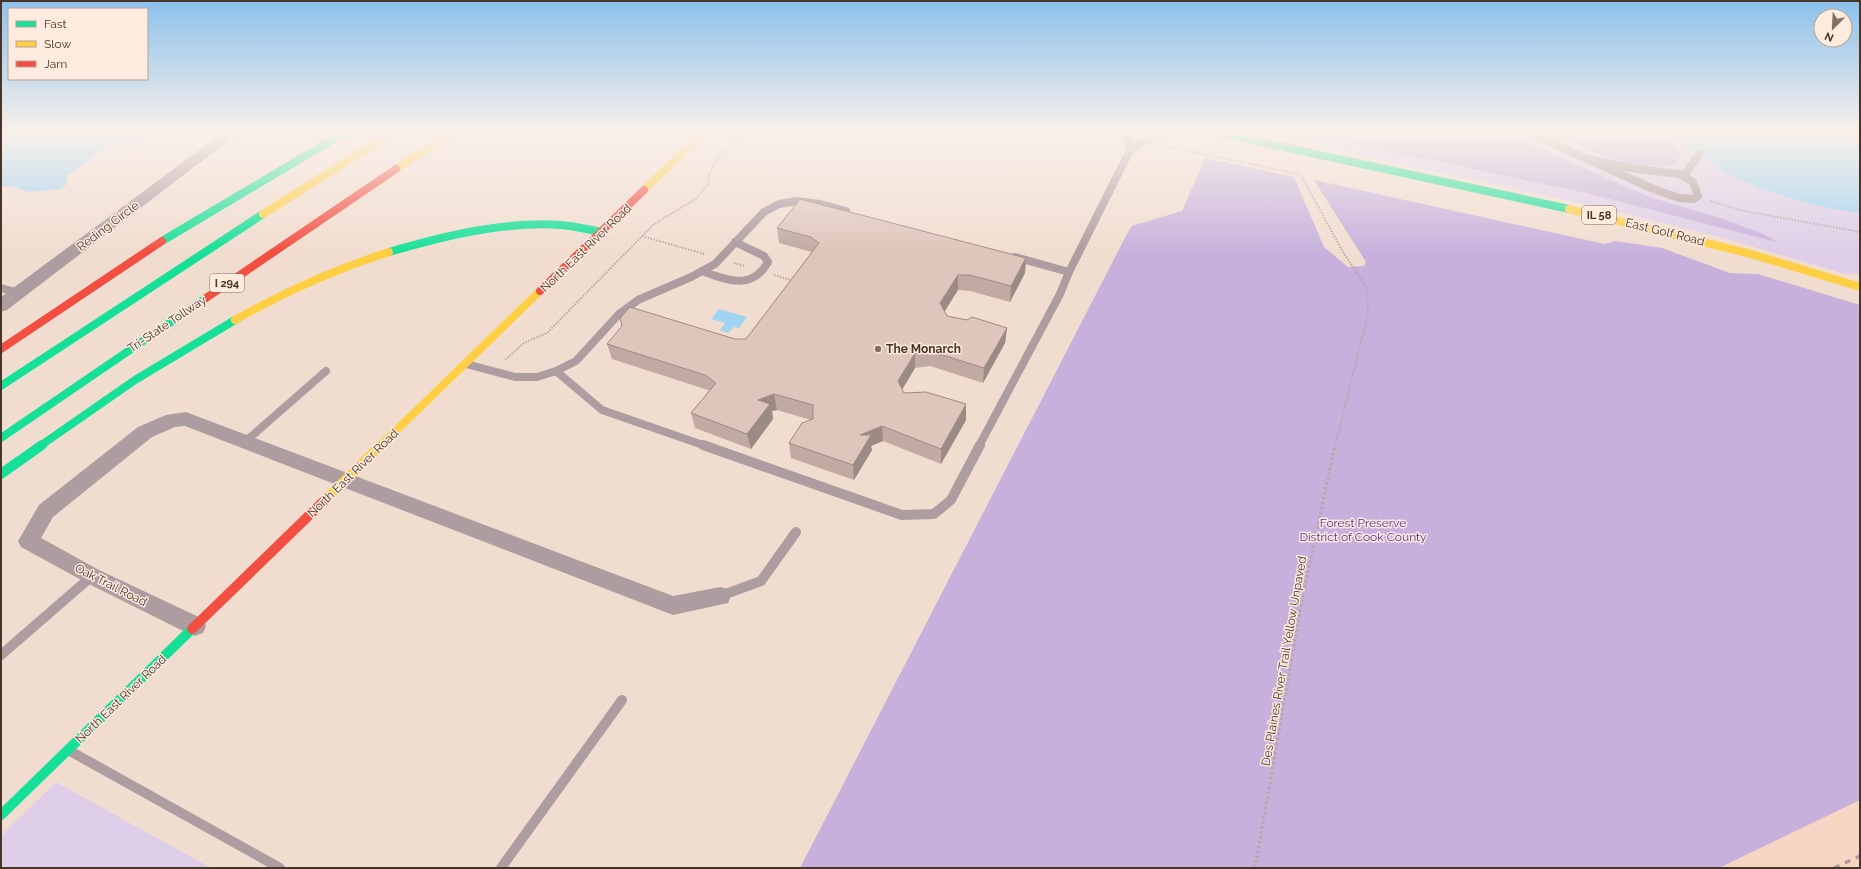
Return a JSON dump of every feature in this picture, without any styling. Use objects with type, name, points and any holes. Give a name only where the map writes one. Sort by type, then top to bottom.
[{"type":"main road","points":[[248,189],[273,172]]},
{"type":"main road","points":[[1,349],[167,238],[278,172]]},
{"type":"main road","points":[[1,386],[230,235],[331,172]]},
{"type":"main road","name":"Tri-State Tollway","points":[[1,438],[392,172]]},
{"type":"main road","name":"North East River Road","points":[[1,815],[664,172]]},
{"type":"main road","name":"East Golf Road","points":[[1396,172],[1600,216],[1751,254],[1860,287]]},
{"type":"main road","points":[[1,474],[135,380],[189,346],[270,300],[340,268],[406,247],[459,235],[515,226],[556,225],[603,232]]},
{"type":"street","name":"Reding Circle","points":[[1,306],[180,172]]},
{"type":"street","name":"Oak Trail Road","points":[[195,626],[92,576],[28,541],[46,511],[145,432],[173,420],[186,418],[246,441]]},
{"type":"street","points":[[246,441],[673,606],[720,596]]},
{"type":"lane","points":[[556,371],[602,410],[902,515],[934,514],[951,500],[1060,294],[1069,272],[1119,172]]},
{"type":"lane","points":[[1616,172],[1651,188],[1679,198],[1693,199],[1698,196],[1697,189],[1692,181],[1684,176],[1666,172]]},
{"type":"lane","points":[[1684,176],[1687,172]]},
{"type":"lane","points":[[466,364],[515,377],[537,377],[556,371],[576,360],[619,314],[638,300],[715,264],[764,212],[779,204],[797,200],[820,204],[858,214]]},
{"type":"lane","points":[[702,271],[730,281],[742,282],[752,279],[760,274],[765,269],[768,262],[764,256],[735,242]]},
{"type":"lane","points":[[1009,255],[1069,272]]},
{"type":"lane","points":[[1,288],[20,293]]},
{"type":"lane","points":[[246,441],[326,371]]},
{"type":"lane","points":[[720,596],[761,582],[796,532]]},
{"type":"lane","points":[[1,655],[92,576]]},
{"type":"lane","points":[[501,868],[622,700]]},
{"type":"lane","points":[[68,750],[280,868]]},
{"type":"path","points":[[510,356],[524,343],[547,333],[652,225],[664,216],[689,206],[698,198],[708,184],[709,172]]},
{"type":"path","name":"Des Plaines River Trail Yellow Unpaved","points":[[1255,868],[1304,595],[1339,428],[1368,314],[1367,288],[1343,252],[1302,177],[1298,174],[1286,172]]},
{"type":"path","points":[[1698,196],[1744,211],[1860,232]]},
{"type":"shaded area","points":[[1435,172],[1860,172],[1860,274],[1846,274],[1728,239],[1594,206]]},
{"type":"shaded area","points":[[56,782],[211,868],[1,868],[1,836]]},
{"type":"shaded area","points":[[1860,800],[1860,868],[1719,868],[1855,802]]},
{"type":"green space","name":"Forest Preserve District of Cook County","points":[[1199,172],[1268,172],[1294,177],[1324,247],[1348,267],[1364,266],[1366,262],[1314,180],[1605,244],[1615,241],[1662,248],[1730,273],[1758,274],[1860,305],[1860,800],[1719,868],[800,868],[1128,232],[1132,226],[1182,211]]},
{"type":"green space","points":[[1485,172],[1591,172],[1652,198],[1721,218],[1765,235],[1777,242],[1586,193]]},
{"type":"water","points":[[1,172],[73,172],[67,176],[67,184],[61,189],[28,192],[12,186],[1,187]]},
{"type":"water","points":[[1725,172],[1860,172],[1860,213],[1828,208],[1797,200],[1766,190]]},
{"type":"water","points":[[719,309],[747,317],[739,328],[734,327],[728,333],[720,330],[725,323],[711,319]]},
{"type":"building","name":"The Monarch","points":[[800,199],[1026,258],[1011,286],[970,275],[958,275],[940,303],[947,316],[967,320],[972,317],[1007,328],[984,368],[930,351],[915,353],[898,381],[904,393],[926,392],[966,404],[941,449],[882,426],[860,435],[871,435],[853,465],[789,443],[802,423],[813,419],[813,405],[774,394],[758,400],[770,404],[747,434],[691,413],[716,383],[705,375],[607,344],[622,326],[620,318],[630,307],[735,339],[746,339],[819,243],[811,237],[777,228]]},
{"type":"railway","points":[[1834,868],[1860,856]]},
{"type":"traffic: fast","points":[[162,241],[279,172]]},
{"type":"traffic: fast","points":[[1397,172],[1569,209]]},
{"type":"traffic: fast","points":[[1,386],[263,214]]},
{"type":"traffic: fast","points":[[389,252],[470,232],[533,225],[560,225],[603,232]]},
{"type":"traffic: fast","points":[[1,438],[206,298]]},
{"type":"traffic: fast","points":[[1,474],[135,380],[235,320]]},
{"type":"traffic: fast","points":[[1,815],[192,629]]},
{"type":"traffic: slow","points":[[263,214],[331,172]]},
{"type":"traffic: slow","points":[[644,190],[663,172]]},
{"type":"traffic: slow","points":[[1569,209],[1751,254],[1860,287]]},
{"type":"traffic: slow","points":[[235,320],[270,300],[340,268],[389,252]]},
{"type":"traffic: slow","points":[[326,499],[540,291]]},
{"type":"traffic: jam","points":[[206,298],[392,172]]},
{"type":"traffic: jam","points":[[540,291],[644,190]]},
{"type":"traffic: jam","points":[[1,349],[162,241]]},
{"type":"traffic: jam","points":[[192,629],[326,499]]},
{"type":"place","name":"The Monarch","points":[[878,349]]}]
